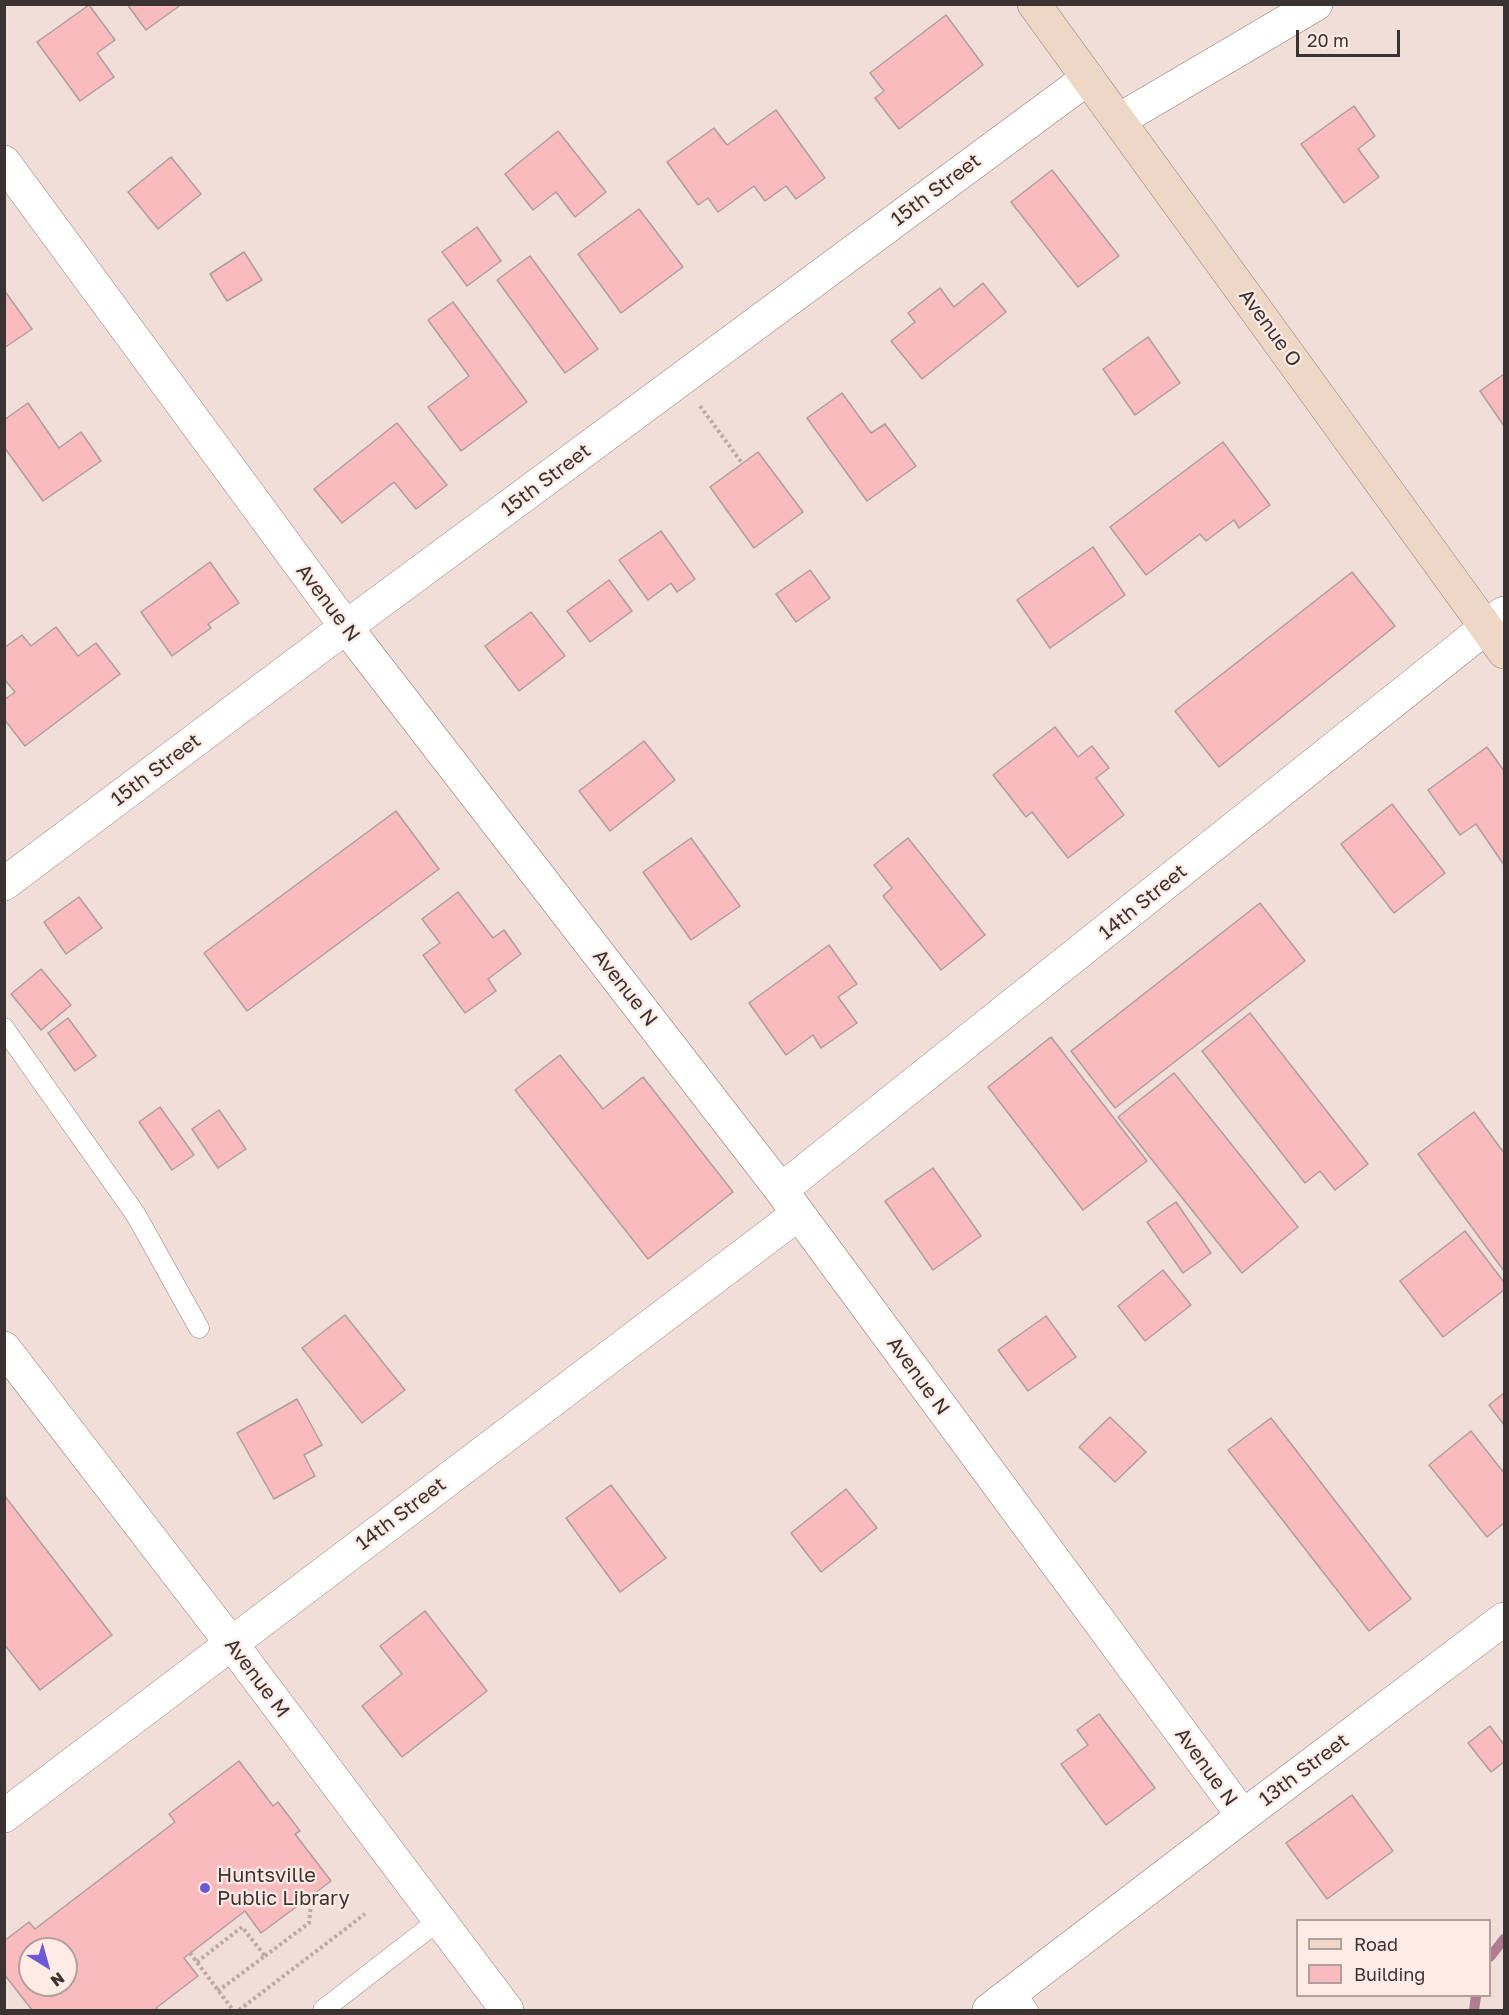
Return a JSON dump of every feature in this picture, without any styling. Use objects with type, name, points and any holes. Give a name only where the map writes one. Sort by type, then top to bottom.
[{"type":"street","name":"Avenue O","points":[[1034,4],[1498,631]]},
{"type":"street","points":[[1119,120],[1316,4]]},
{"type":"street","name":"15th Street","points":[[4,884],[346,627],[1088,78]]},
{"type":"street","name":"Avenue N","points":[[4,162],[346,627],[789,1202],[1243,1816]]},
{"type":"street","name":"14th Street","points":[[4,1816],[231,1643],[789,1202],[1498,631]]},
{"type":"street","name":"Avenue M","points":[[4,1348],[231,1643],[507,2010]]},
{"type":"street","name":"13th Street","points":[[1010,2004],[1243,1816],[1504,1619]]},
{"type":"lane","points":[[4,1028],[136,1215],[199,1328]]},
{"type":"lane","points":[[323,2010],[439,1920]]},
{"type":"path","points":[[681,380],[742,463]]},
{"type":"path","points":[[218,1991],[309,1923],[312,1895]]},
{"type":"path","points":[[238,2010],[365,1914]]},
{"type":"path","points":[[197,1962],[242,1927],[265,1956]]},
{"type":"path","points":[[190,1953],[233,2010]]},
{"type":"building","points":[[127,4],[182,4],[146,30]]},
{"type":"building","points":[[89,5],[115,40],[97,53],[114,77],[80,101],[37,42]]},
{"type":"building","points":[[946,15],[983,65],[899,129],[875,98],[884,91],[870,73]]},
{"type":"building","points":[[1354,106],[1375,136],[1358,149],[1379,177],[1344,203],[1301,144]]},
{"type":"building","points":[[776,110],[825,178],[796,199],[786,186],[765,201],[754,186],[718,212],[708,198],[698,205],[667,162],[714,128],[727,145]]},
{"type":"building","points":[[558,131],[606,192],[575,217],[556,192],[533,210],[505,174]]},
{"type":"building","points":[[171,157],[201,194],[158,229],[128,192]]},
{"type":"building","points":[[1052,170],[1119,256],[1078,287],[1011,202]]},
{"type":"building","points":[[639,209],[683,267],[621,313],[578,254]]},
{"type":"building","points":[[477,227],[501,261],[467,286],[442,252]]},
{"type":"building","points":[[244,252],[262,280],[227,301],[210,274]]},
{"type":"building","points":[[530,256],[598,349],[565,373],[497,280]]},
{"type":"building","points":[[983,283],[1006,312],[922,379],[891,341],[915,322],[908,313],[940,288],[954,307]]},
{"type":"building","points":[[4,290],[32,329],[4,348]]},
{"type":"building","points":[[453,302],[527,402],[461,451],[428,407],[469,376],[428,320]]},
{"type":"building","points":[[1148,337],[1180,383],[1135,415],[1103,369]]},
{"type":"building","points":[[1504,374],[1504,426],[1480,391]]},
{"type":"building","points":[[842,393],[871,433],[885,424],[916,466],[867,501],[807,418]]},
{"type":"building","points":[[28,403],[59,448],[81,432],[101,461],[43,501],[4,447],[4,420]]},
{"type":"building","points":[[397,423],[447,485],[416,509],[394,482],[342,523],[314,489]]},
{"type":"building","points":[[1223,442],[1270,505],[1239,528],[1234,520],[1206,541],[1200,534],[1146,575],[1110,527]]},
{"type":"building","points":[[758,452],[803,512],[754,548],[710,487]]},
{"type":"building","points":[[661,531],[695,579],[677,592],[671,583],[648,600],[619,560]]},
{"type":"building","points":[[1093,547],[1125,595],[1050,648],[1017,600]]},
{"type":"building","points":[[210,562],[239,603],[208,624],[211,628],[172,656],[141,612]]},
{"type":"building","points":[[810,570],[830,598],[796,622],[776,594]]},
{"type":"building","points":[[1352,572],[1395,626],[1219,767],[1175,711]]},
{"type":"building","points":[[609,580],[632,611],[590,642],[567,611]]},
{"type":"building","points":[[531,612],[565,656],[519,691],[485,646]]},
{"type":"building","points":[[56,627],[78,656],[96,643],[120,674],[25,746],[4,719],[4,700],[15,692],[4,679],[4,648],[22,635],[31,646]]},
{"type":"building","points":[[1055,727],[1078,757],[1092,746],[1109,768],[1096,778],[1124,815],[1068,858],[1032,812],[1026,817],[993,775]]},
{"type":"building","points":[[644,741],[675,780],[610,831],[579,791]]},
{"type":"building","points":[[1487,747],[1504,771],[1504,865],[1476,824],[1460,835],[1428,790]]},
{"type":"building","points":[[1392,804],[1445,873],[1394,913],[1341,844]]},
{"type":"building","points":[[396,811],[439,869],[247,1011],[204,953]]},
{"type":"building","points":[[691,838],[740,906],[691,940],[643,872]]},
{"type":"building","points":[[908,838],[985,935],[941,970],[883,896],[892,888],[874,865]]},
{"type":"building","points":[[458,892],[493,938],[504,930],[521,954],[488,979],[496,991],[465,1013],[423,955],[440,943],[422,919]]},
{"type":"building","points":[[79,897],[102,928],[66,954],[44,922]]},
{"type":"building","points":[[1260,903],[1305,961],[1115,1108],[1071,1051]]},
{"type":"building","points":[[829,945],[857,984],[838,997],[857,1023],[821,1048],[813,1035],[786,1055],[749,1003]]},
{"type":"building","points":[[41,969],[71,1005],[41,1030],[11,994]]},
{"type":"building","points":[[1250,1013],[1368,1164],[1335,1190],[1320,1171],[1305,1183],[1202,1051]]},
{"type":"building","points":[[68,1018],[96,1056],[75,1071],[48,1033]]},
{"type":"building","points":[[1051,1037],[1147,1161],[1083,1210],[988,1087]]},
{"type":"building","points":[[560,1055],[603,1109],[643,1077],[733,1192],[648,1259],[515,1090]]},
{"type":"building","points":[[1174,1073],[1298,1227],[1242,1273],[1118,1117]]},
{"type":"building","points":[[160,1107],[194,1155],[172,1170],[139,1122]]},
{"type":"building","points":[[219,1110],[246,1149],[218,1168],[192,1129]]},
{"type":"building","points":[[1474,1112],[1504,1153],[1504,1271],[1418,1154]]},
{"type":"building","points":[[933,1168],[981,1236],[933,1270],[885,1201]]},
{"type":"building","points":[[1176,1202],[1211,1253],[1183,1273],[1147,1222]]},
{"type":"building","points":[[1465,1231],[1504,1282],[1504,1290],[1443,1337],[1400,1281]]},
{"type":"building","points":[[1163,1270],[1191,1305],[1145,1341],[1118,1306]]},
{"type":"building","points":[[345,1315],[405,1390],[362,1423],[302,1348]]},
{"type":"building","points":[[1046,1316],[1076,1357],[1028,1391],[998,1350]]},
{"type":"building","points":[[1504,1393],[1504,1425],[1489,1405]]},
{"type":"building","points":[[297,1399],[322,1445],[304,1455],[315,1476],[274,1499],[237,1433]]},
{"type":"building","points":[[1110,1417],[1146,1452],[1115,1482],[1079,1447]]},
{"type":"building","points":[[1271,1418],[1411,1599],[1369,1631],[1228,1450]]},
{"type":"building","points":[[1471,1431],[1504,1473],[1504,1523],[1487,1537],[1429,1465]]},
{"type":"building","points":[[611,1485],[666,1558],[620,1592],[566,1518]]},
{"type":"building","points":[[846,1489],[877,1528],[821,1572],[791,1533]]},
{"type":"building","points":[[4,1495],[112,1635],[40,1690],[4,1644]]},
{"type":"building","points":[[425,1611],[487,1691],[402,1757],[362,1706],[402,1674],[380,1646]]},
{"type":"building","points":[[1099,1714],[1155,1788],[1106,1825],[1061,1764],[1088,1745],[1077,1730]]},
{"type":"building","points":[[1490,1726],[1504,1745],[1504,1762],[1491,1772],[1468,1743]]},
{"type":"building","name":"Huntsville Public Library","points":[[239,1761],[273,1806],[278,1802],[300,1831],[295,1834],[331,1881],[261,1933],[245,1911],[184,1958],[198,1976],[156,2008],[158,2010],[32,2010],[22,1997],[78,1997],[78,1937],[18,1937],[18,1992],[4,1974],[4,1941],[29,1922],[35,1929],[175,1822],[169,1814]]},
{"type":"building","points":[[1352,1795],[1393,1851],[1327,1899],[1286,1843]]},
{"type":"waterway","points":[[1491,1956],[1504,1939]]},
{"type":"waterway","points":[[1474,2010],[1476,1997]]},
{"type":"place","name":"Huntsville Public Library","points":[[205,1888]]}]
